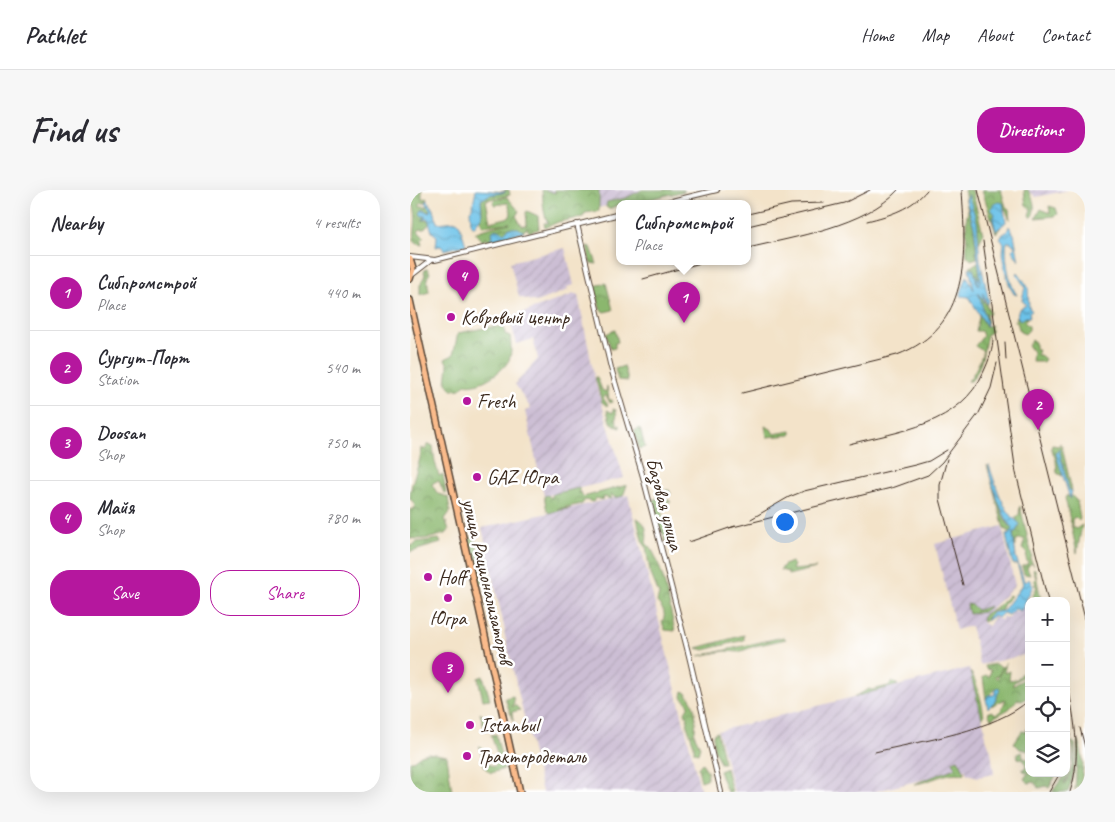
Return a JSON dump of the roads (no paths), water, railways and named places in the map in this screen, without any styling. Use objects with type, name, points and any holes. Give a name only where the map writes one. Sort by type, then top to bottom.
[{"type":"main road","points":[[410,259],[410,278]]},
{"type":"main road","name":"улица Рационализаторов","points":[[410,300],[411,316],[520,792]]},
{"type":"street","points":[[676,200],[717,190]]},
{"type":"street","points":[[410,278],[421,266],[434,260],[616,215]]},
{"type":"street","name":"Базовая улица","points":[[577,224],[611,368],[643,477],[690,656],[721,792]]},
{"type":"street","points":[[410,259],[434,260]]},
{"type":"water","points":[[476,190],[506,192],[489,195],[481,200],[482,216],[474,227],[471,224],[470,210]]},
{"type":"water","points":[[968,194],[977,222],[980,260],[989,301],[987,304],[983,293],[984,302],[979,293],[987,327],[969,297],[960,296],[967,276],[974,290],[969,268],[973,268],[978,285],[977,274],[981,282],[974,227],[966,200]]},
{"type":"water","points":[[427,199],[435,213],[437,223],[457,221],[459,223],[466,245],[444,250],[441,246],[436,247],[437,236],[432,232],[428,218],[423,220],[426,216],[422,216],[420,213],[423,209],[429,213],[430,210],[426,203]]},
{"type":"water","points":[[1003,203],[1006,222],[996,231],[993,220],[995,214],[991,209],[994,204]]},
{"type":"water","points":[[1009,226],[1014,234],[1019,261],[1012,250],[1015,247],[1011,242],[1007,242],[1007,261],[1012,284],[1017,295],[1011,289],[1007,276],[1003,255],[1004,243],[1000,239],[1007,232]]},
{"type":"water","points":[[509,228],[518,228],[524,232],[490,240],[494,230],[499,229],[504,233]]},
{"type":"water","points":[[1018,272],[1028,287],[1029,307],[1032,311],[1029,313],[1030,317],[1020,320],[1017,316],[1019,309],[1026,305],[1022,300],[1025,287],[1016,273]]},
{"type":"water","points":[[1059,449],[1069,490],[1072,491],[1070,499],[1056,454]]},
{"type":"water","points":[[989,465],[1004,505],[1020,524],[1013,534],[1016,557],[1024,581],[1026,582],[1029,579],[1033,586],[1028,597],[1025,597],[1025,603],[1021,611],[1015,609],[1008,615],[1003,613],[998,618],[993,616],[986,621],[991,613],[1003,611],[1023,584],[1017,564],[1013,564],[1006,535],[1011,533],[1013,528],[998,500]]},
{"type":"water","points":[[997,687],[1000,689],[995,701],[988,708],[986,699],[988,695],[994,695]]},
{"type":"railway","points":[[751,225],[844,203],[870,190]]},
{"type":"railway","points":[[751,247],[807,234],[848,221],[867,213],[898,190]]},
{"type":"railway","points":[[867,221],[907,207],[927,190]]},
{"type":"railway","points":[[742,393],[897,355],[921,343],[939,327],[951,308],[959,286],[963,263],[962,190]]},
{"type":"railway","points":[[978,190],[1085,619]]},
{"type":"railway","points":[[751,213],[791,204],[824,203]]},
{"type":"railway","points":[[983,241],[1016,473],[1047,597]]},
{"type":"railway","points":[[643,279],[693,265]]},
{"type":"railway","points":[[849,444],[927,423],[945,414],[960,403],[974,389],[984,371],[990,355],[993,338]]},
{"type":"railway","points":[[1005,342],[1006,360]]},
{"type":"railway","points":[[729,528],[895,487],[928,475],[942,462],[979,413],[991,388],[997,363]]},
{"type":"railway","points":[[751,519],[789,497],[804,491],[929,461],[947,450]]},
{"type":"railway","points":[[947,459],[940,485],[940,499],[963,585]]},
{"type":"railway","points":[[689,542],[735,526]]},
{"type":"railway","points":[[1068,687],[1076,734],[1076,763],[1070,792]]},
{"type":"railway","points":[[875,752],[956,734],[978,727],[1015,711],[1025,703]]},
{"type":"railway","points":[[1080,728],[1085,747]]},
{"type":"railway","points":[[1049,792],[1058,777]]},
{"type":"place","name":"Майя","points":[[463,301]]},
{"type":"place","name":"Ковровый центр","points":[[451,317]]},
{"type":"place","name":"Сибпромстрой","points":[[684,323]]},
{"type":"place","name":"Fresh","points":[[467,401]]},
{"type":"place","name":"Сургут-Порт","points":[[1038,430]]},
{"type":"place","name":"GAZ Югра","points":[[477,477]]},
{"type":"place","name":"Hoff","points":[[428,577]]},
{"type":"place","name":"Югра","points":[[448,598]]},
{"type":"place","name":"Doosan","points":[[448,693]]},
{"type":"place","name":"Istanbul","points":[[470,725]]},
{"type":"place","name":"Трактородеталь","points":[[467,756]]}]
